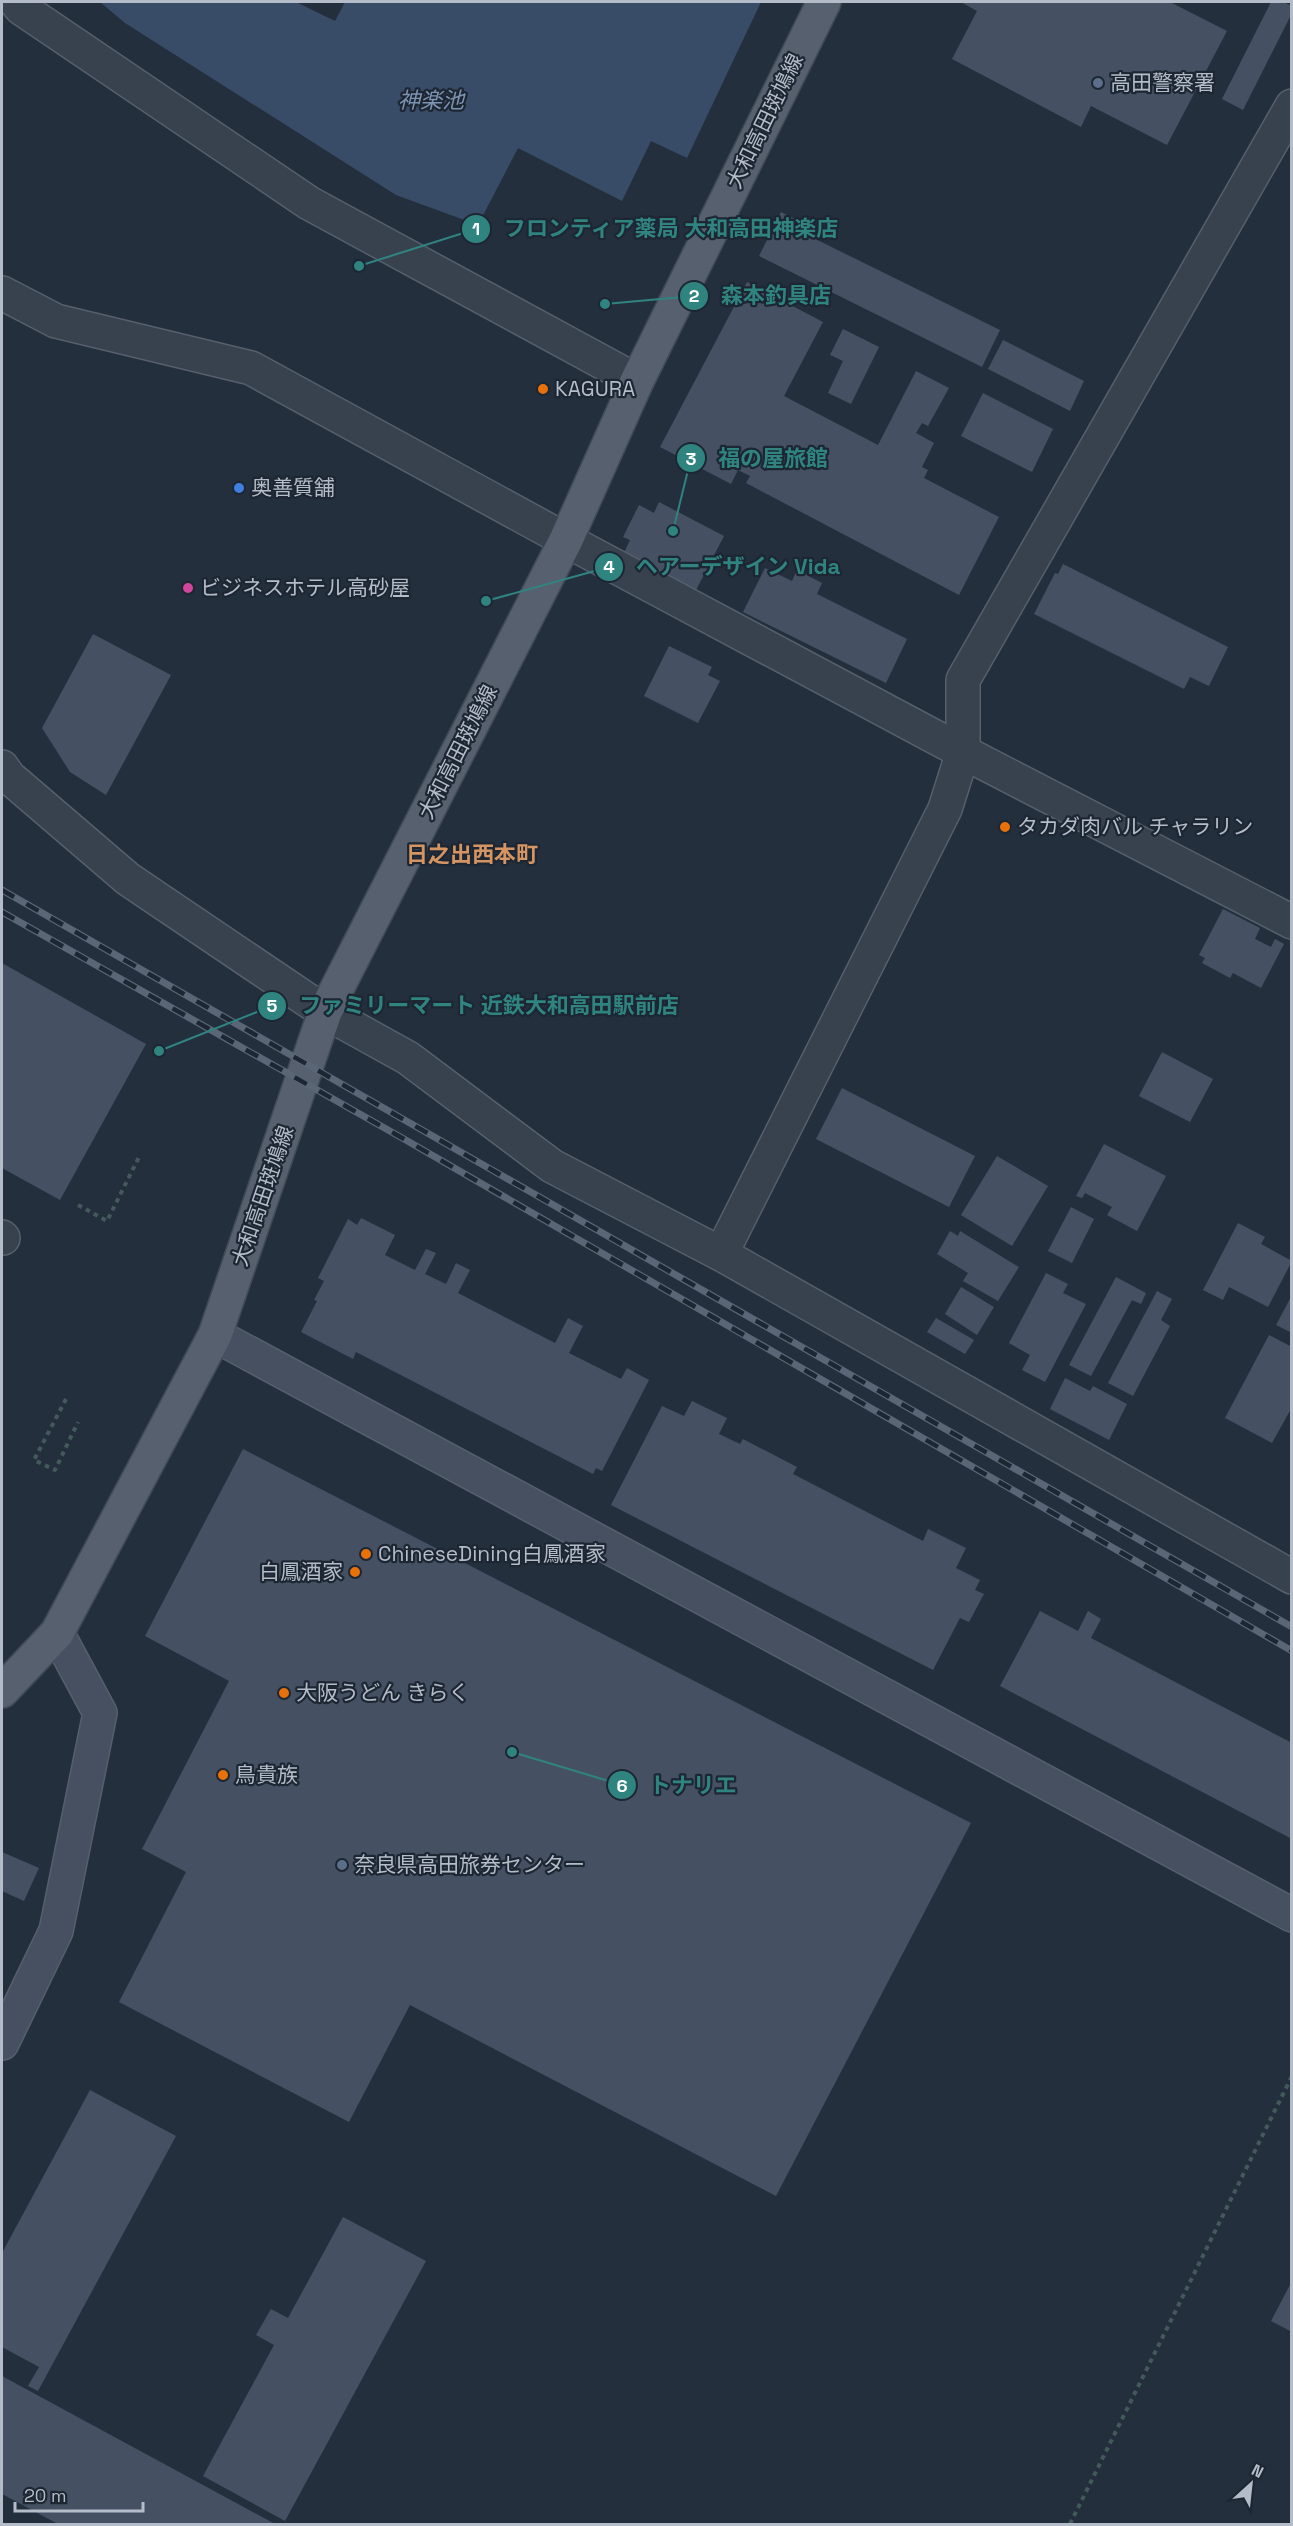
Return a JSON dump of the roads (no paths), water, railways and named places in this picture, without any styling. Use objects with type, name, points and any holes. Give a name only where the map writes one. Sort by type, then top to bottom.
[{"type":"main road","name":"大和高田斑鳩線","points":[[2,1691],[57,1633],[215,1335],[325,1012],[566,540],[637,381],[824,2]]},
{"type":"street","points":[[16,2],[21,8],[309,203],[637,381]]},
{"type":"street","points":[[721,1254],[945,809],[963,752],[963,680],[1292,106]]},
{"type":"street","points":[[2,293],[56,321],[250,368],[963,752],[1292,922]]},
{"type":"street","points":[[2,767],[9,777],[128,879],[325,1012],[408,1058],[552,1166],[721,1254],[1292,1577]]},
{"type":"street","points":[[215,1335],[1292,1915]]},
{"type":"street","points":[[2,2043],[56,1931],[100,1713],[57,1633]]},
{"type":"water","name":"神楽池","points":[[100,2],[296,2],[335,21],[345,2],[761,2],[687,158],[651,141],[622,201],[518,148],[478,225],[396,195],[125,23]]},
{"type":"railway","points":[[2,890],[1292,1627]]},
{"type":"railway","points":[[2,912],[404,1139],[1292,1651]]},
{"type":"place","name":"高田警察署","points":[[1098,83]]},
{"type":"place","name":"フロンティア薬局 大和高田神楽店","points":[[359,266]]},
{"type":"place","name":"森本釣具店","points":[[605,304]]},
{"type":"place","name":"KAGURA","points":[[543,389]]},
{"type":"place","name":"奥善質舗","points":[[239,488]]},
{"type":"place","name":"福の屋旅館","points":[[673,531]]},
{"type":"place","name":"ビジネスホテル高砂屋","points":[[188,588]]},
{"type":"place","name":"ヘアーデザイン Vida","points":[[486,601]]},
{"type":"place","name":"タカダ肉バル チャラリン","points":[[1005,827]]},
{"type":"place","name":"ファミリーマート 近鉄大和高田駅前店","points":[[159,1051]]},
{"type":"place","name":"ChineseDining白鳳酒家","points":[[366,1554]]},
{"type":"place","name":"白鳳酒家","points":[[355,1572]]},
{"type":"place","name":"大阪うどん きらく","points":[[284,1693]]},
{"type":"place","name":"トナリエ","points":[[512,1752]]},
{"type":"place","name":"鳥貴族","points":[[223,1775]]},
{"type":"place","name":"奈良県高田旅券センター","points":[[342,1865]]},
{"type":"district","name":"日之出西本町","points":[[472,854]]}]
